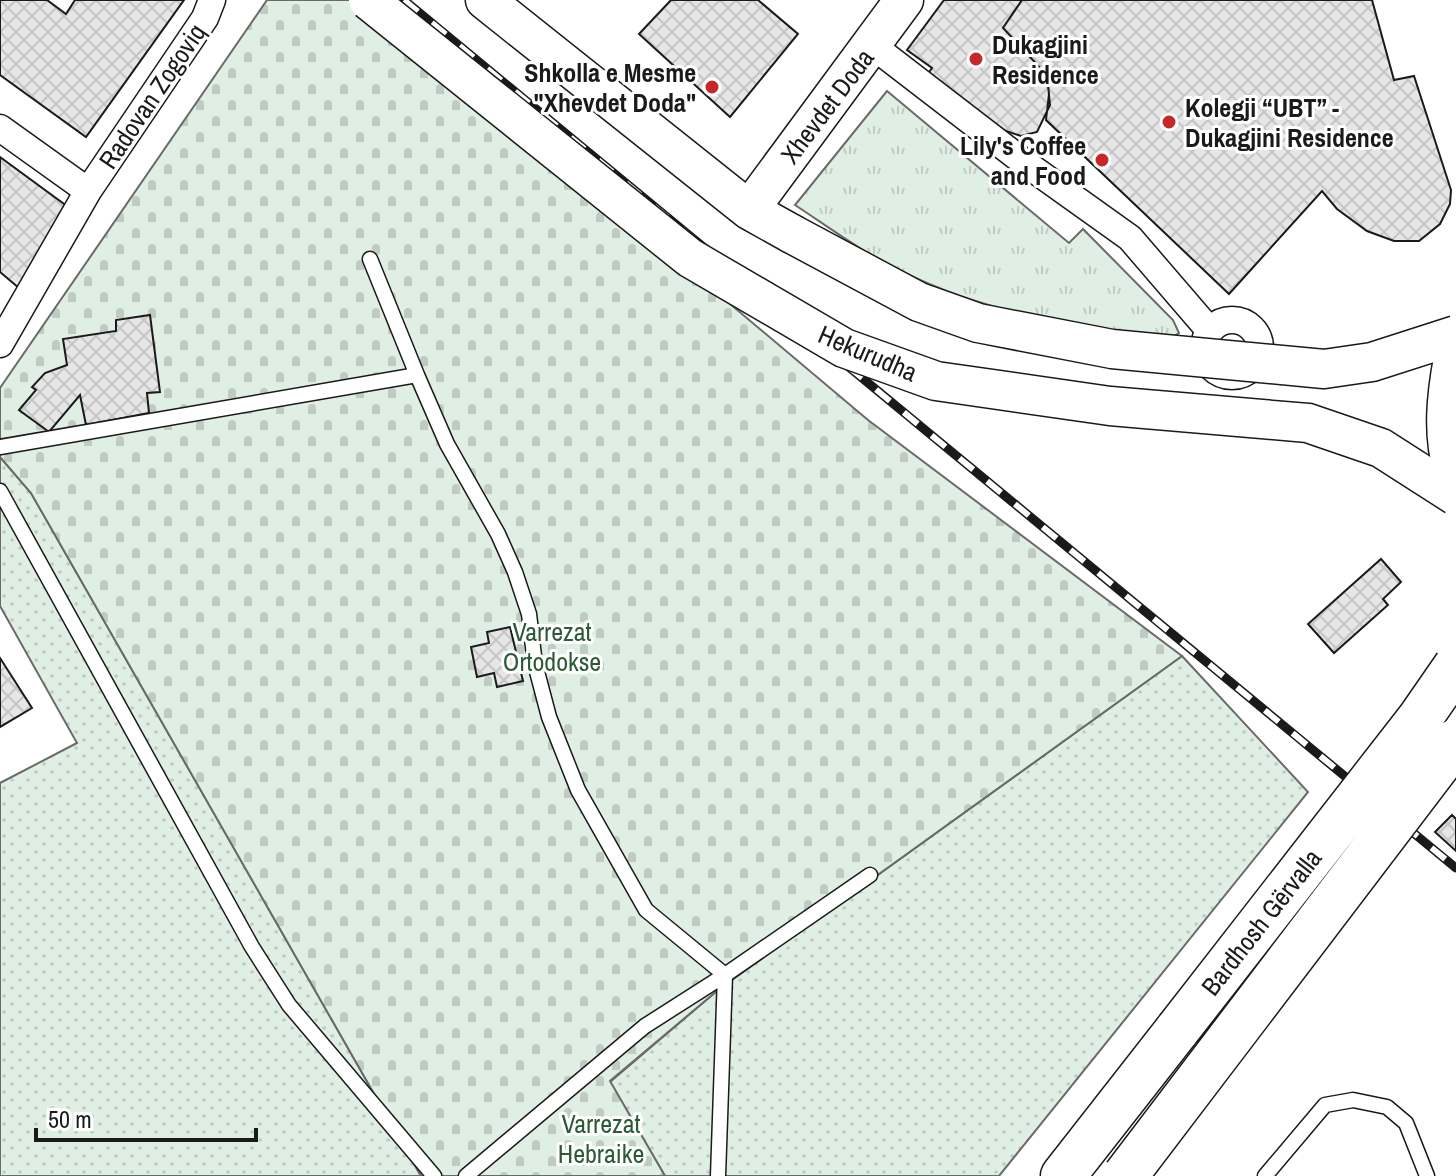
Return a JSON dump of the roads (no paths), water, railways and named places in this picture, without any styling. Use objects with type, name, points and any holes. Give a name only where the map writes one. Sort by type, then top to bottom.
[{"type":"highway","points":[[1456,360],[1449,402],[1451,453],[1456,471]]},
{"type":"highway","name":"Bardhosh Gërvalla","points":[[1063,1176],[1420,718],[1456,666]]},
{"type":"highway","name":"Bardhosh Gërvalla","points":[[1125,1176],[1456,741]]},
{"type":"main road","name":"Hekurudha","points":[[368,0],[690,258],[844,348],[936,381],[1110,406],[1308,423],[1381,448],[1456,496]]},
{"type":"main road","points":[[485,0],[749,210],[919,302],[978,323],[1112,349],[1324,369],[1372,362],[1456,335]]},
{"type":"main road","name":"Xhevdet Doda","points":[[749,210],[904,0]]},
{"type":"street","name":"Radovan Zogoviq","points":[[0,344],[88,191],[205,18],[212,0]]},
{"type":"street","points":[[873,46],[1025,163],[1130,238],[1210,331]]},
{"type":"street","name":"Radovan Zogoviq","points":[[0,128],[88,191]]},
{"type":"street","points":[[1225,321],[1243,322],[1256,335],[1260,353],[1256,362],[1243,374],[1225,375],[1217,372],[1206,357],[1204,348],[1210,331],[1225,321]]},
{"type":"street","points":[[1260,353],[1367,347],[1445,354],[1456,360]]},
{"type":"lane","points":[[370,259],[447,444],[498,534],[515,572],[529,614],[535,664],[549,717],[578,790],[646,910],[725,975]]},
{"type":"lane","points":[[0,447],[417,375]]},
{"type":"lane","points":[[0,491],[252,947],[298,1016],[434,1176]]},
{"type":"lane","points":[[466,1176],[645,1026],[870,875]]},
{"type":"lane","points":[[718,1176],[725,975]]},
{"type":"lane","points":[[1265,1176],[1325,1105],[1353,1100],[1387,1107],[1406,1123],[1427,1176]]},
{"type":"railway","points":[[404,0],[1456,868]]},
{"type":"place","name":"Dukagjini Residence","points":[[976,59]]},
{"type":"place","name":"Shkolla e Mesme \"Xhevdet Doda\"","points":[[712,87]]},
{"type":"place","name":"Kolegji “UBT” - Dukagjini Residence","points":[[1169,122]]},
{"type":"place","name":"Lily's Coffee and Food","points":[[1102,160]]},
{"type":"park label","name":"Varrezat Ortodokse","points":[[552,646]]},
{"type":"park label","name":"Varrezat Hebraike","points":[[601,1138]]}]
